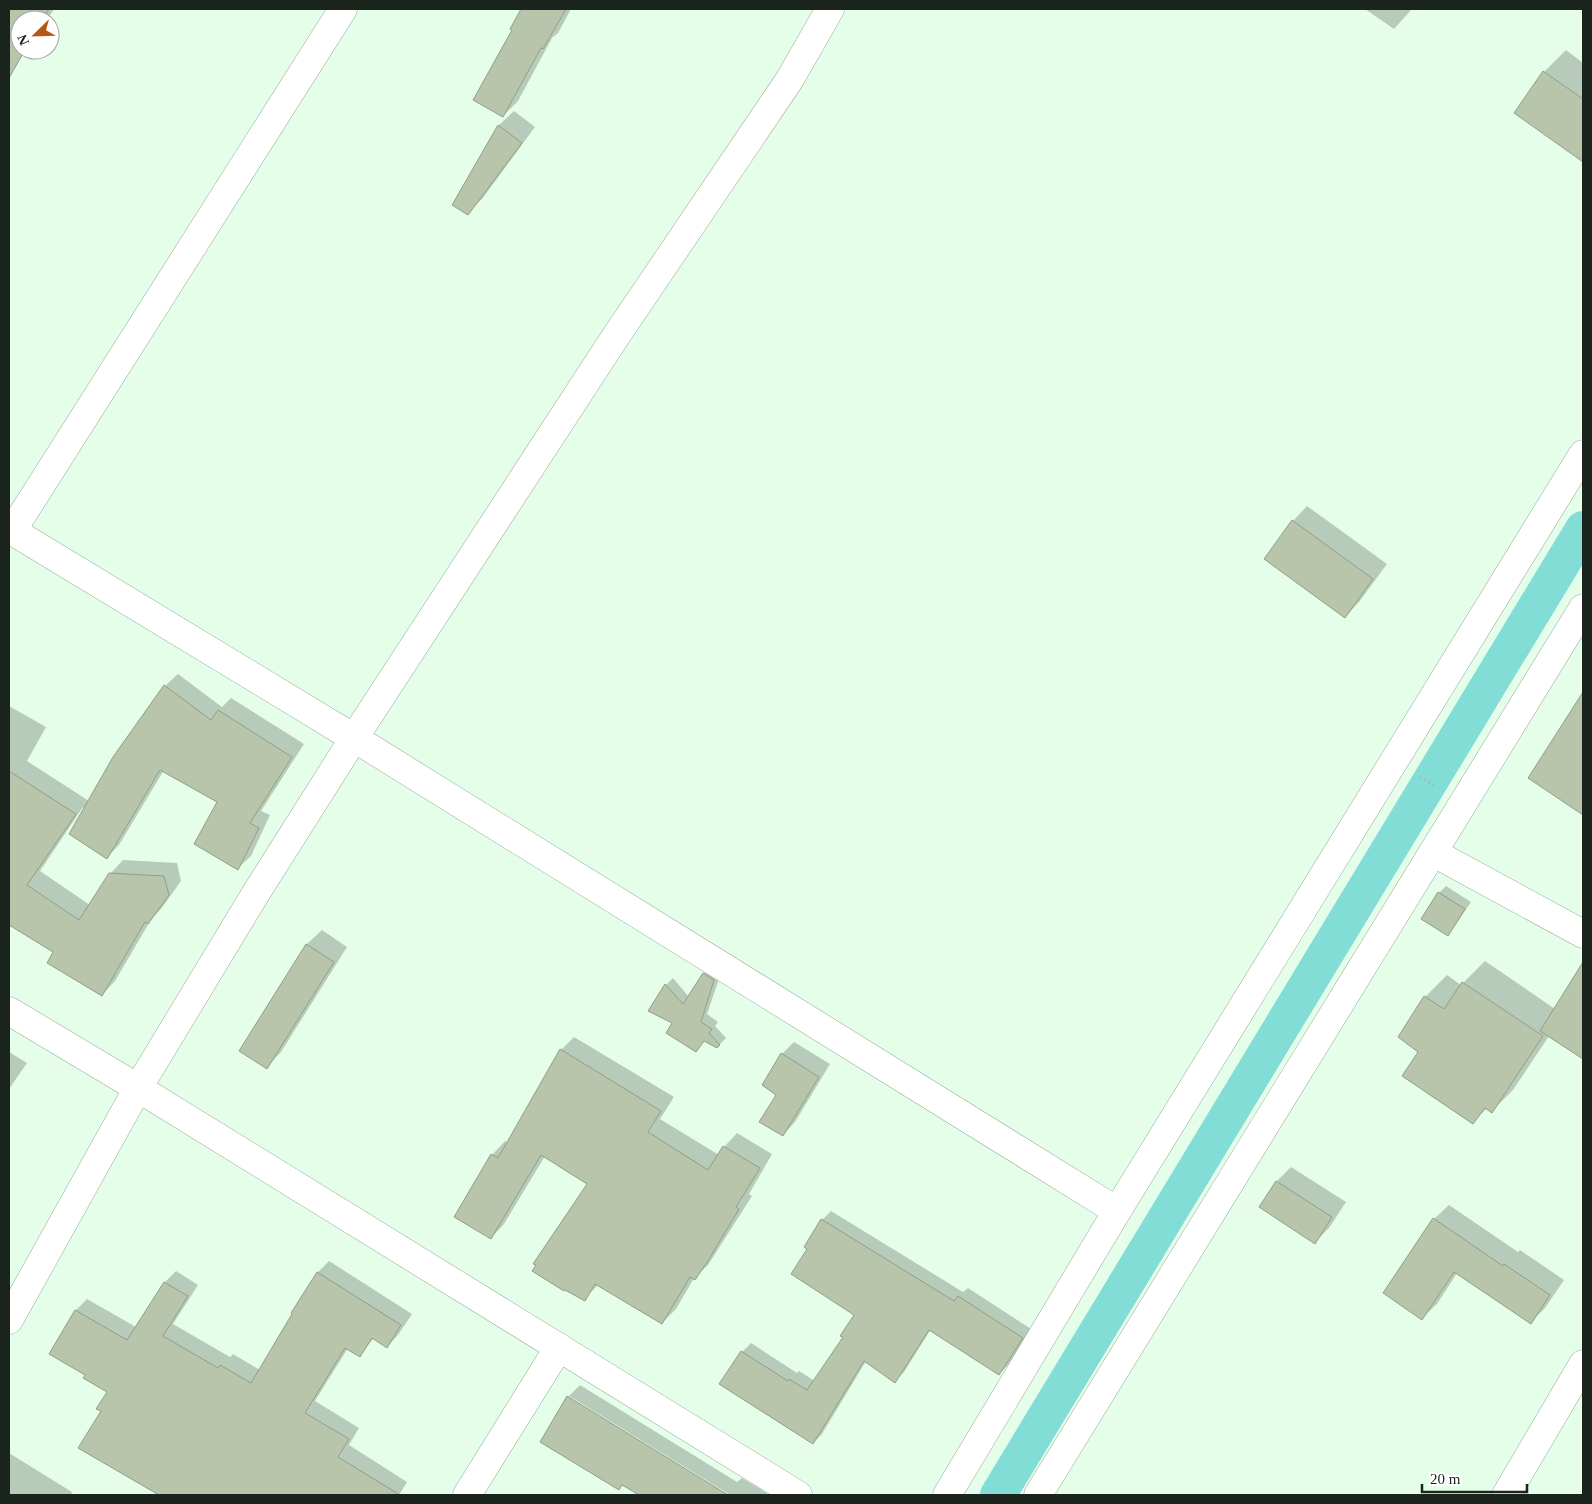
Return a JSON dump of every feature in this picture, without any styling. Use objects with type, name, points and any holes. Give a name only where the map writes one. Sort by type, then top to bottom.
[{"type":"street","points":[[343,9],[10,530],[354,738],[1116,1211]]},
{"type":"street","points":[[9,1320],[138,1088],[256,893],[354,738],[608,347],[790,79],[830,9]]},
{"type":"street","points":[[947,1495],[1116,1211],[1583,454]]},
{"type":"street","points":[[1038,1495],[1583,608]]},
{"type":"street","points":[[1434,853],[1583,934]]},
{"type":"street","points":[[9,1011],[138,1088],[798,1495]]},
{"type":"street","points":[[467,1495],[558,1347]]},
{"type":"street","points":[[1506,1495],[1583,1364]]},
{"type":"path","points":[[1412,773],[1437,787]]},
{"type":"building","points":[[9,9],[49,9],[10,10],[10,60],[19,60],[9,78]]},
{"type":"building","points":[[521,9],[566,9],[543,49],[541,48],[503,117],[473,100],[512,30],[510,29]]},
{"type":"building","points":[[1543,71],[1583,99],[1583,162],[1514,113]]},
{"type":"building","points":[[498,125],[522,143],[468,215],[452,205]]},
{"type":"building","points":[[1292,520],[1373,579],[1345,618],[1264,559]]},
{"type":"building","points":[[164,685],[211,720],[218,710],[292,757],[250,823],[259,828],[238,870],[194,844],[217,802],[160,770],[107,859],[69,834],[113,757]]},
{"type":"building","points":[[1583,692],[1583,815],[1528,778]]},
{"type":"building","points":[[9,771],[76,814],[27,885],[79,920],[109,873],[164,876],[169,895],[148,924],[145,922],[102,996],[47,963],[53,952],[9,925]]},
{"type":"building","points":[[1438,892],[1465,909],[1448,936],[1421,919]]},
{"type":"building","points":[[306,944],[334,962],[267,1069],[239,1051]]},
{"type":"building","points":[[1583,962],[1583,1059],[1540,1031]]},
{"type":"building","points":[[703,973],[714,980],[701,1022],[712,1029],[709,1033],[720,1045],[717,1048],[704,1041],[696,1052],[666,1033],[672,1023],[648,1011],[665,984],[683,1004]]},
{"type":"building","points":[[1462,982],[1543,1036],[1492,1113],[1485,1108],[1473,1124],[1402,1076],[1418,1052],[1398,1037],[1424,996],[1444,1009]]},
{"type":"building","points":[[560,1049],[661,1111],[648,1132],[708,1170],[723,1146],[760,1168],[736,1207],[739,1209],[708,1261],[695,1280],[690,1277],[662,1324],[595,1284],[585,1301],[564,1291],[532,1271],[536,1265],[533,1264],[587,1184],[541,1155],[491,1239],[454,1217],[491,1154],[498,1158]]},
{"type":"building","points":[[781,1053],[819,1077],[783,1136],[759,1122],[776,1095],[762,1085]]},
{"type":"building","points":[[1276,1181],[1332,1217],[1315,1244],[1259,1207]]},
{"type":"building","points":[[1433,1218],[1503,1266],[1504,1264],[1550,1295],[1531,1324],[1454,1272],[1422,1320],[1383,1293]]},
{"type":"building","points":[[821,1219],[954,1301],[958,1296],[1023,1338],[999,1375],[929,1330],[895,1383],[864,1361],[813,1444],[719,1384],[741,1351],[788,1381],[789,1379],[807,1390],[843,1337],[840,1336],[854,1315],[791,1274],[807,1249],[804,1247]]},
{"type":"building","points":[[317,1272],[401,1325],[387,1348],[372,1338],[360,1357],[345,1348],[305,1413],[349,1439],[338,1457],[400,1495],[159,1495],[78,1448],[101,1411],[96,1409],[107,1392],[83,1378],[85,1375],[49,1354],[75,1310],[127,1340],[164,1282],[188,1296],[163,1336],[218,1368],[220,1365],[251,1383]]},
{"type":"building","points":[[567,1396],[728,1495],[639,1495],[622,1485],[619,1490],[540,1442]]},
{"type":"waterway","points":[[998,1495],[1583,529]]}]
